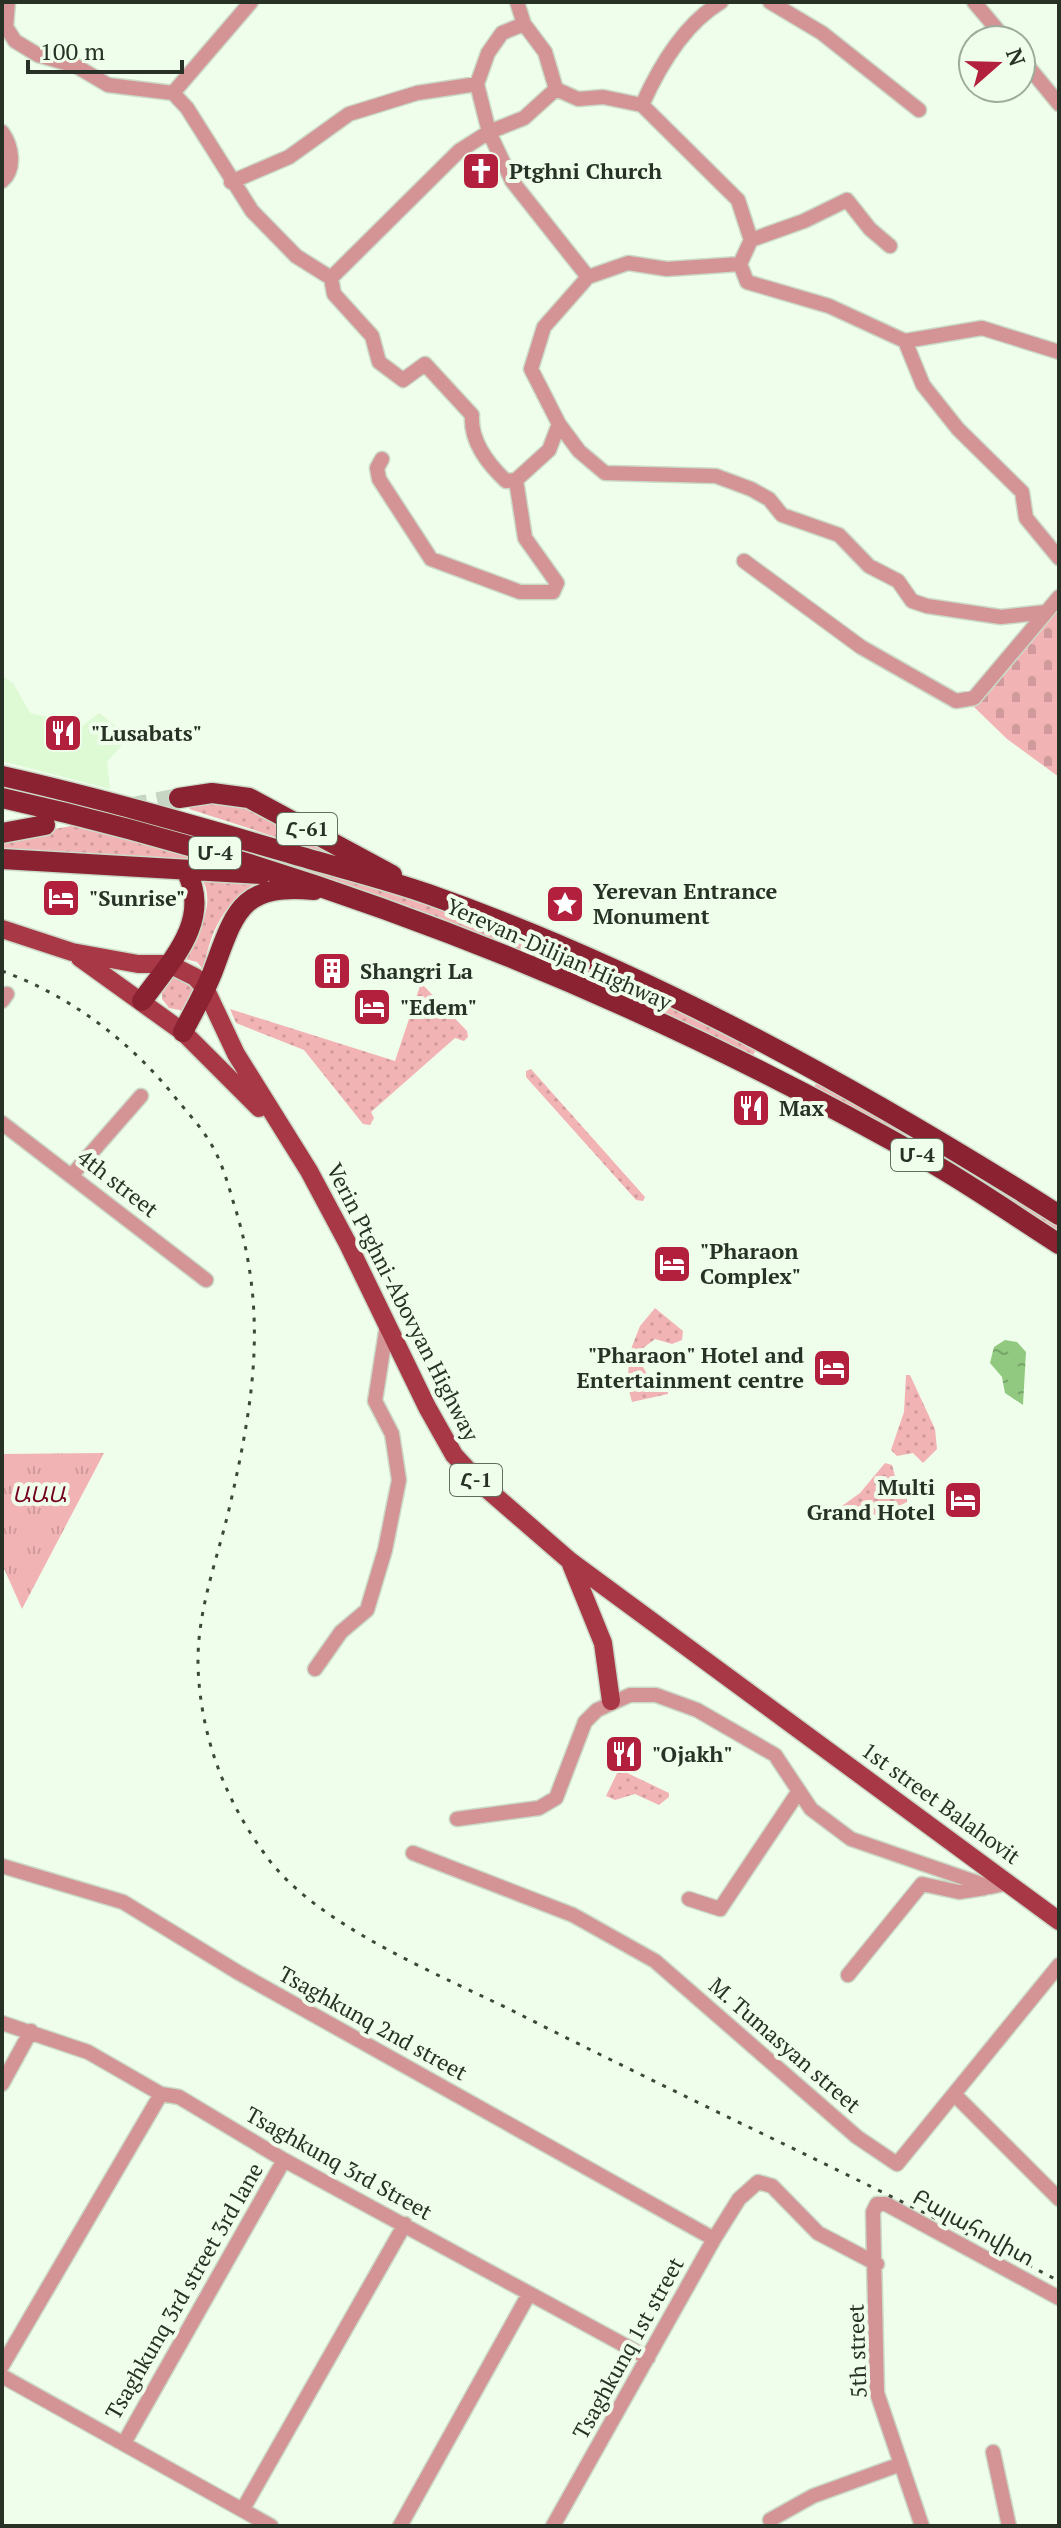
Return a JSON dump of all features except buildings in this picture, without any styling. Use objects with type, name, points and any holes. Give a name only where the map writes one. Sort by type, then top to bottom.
[{"type":"highway","name":"Yerevan-Dilijan Highway","points":[[2,776],[129,805],[428,894],[592,959],[721,1023],[941,1141],[1059,1215]]},
{"type":"highway","name":"Հ-61","points":[[179,798],[212,793],[249,798],[428,894]]},
{"type":"highway","name":"Yerevan-Dilijan Highway","points":[[2,798],[121,825],[288,875],[425,922],[568,980],[935,1164],[1059,1244]]},
{"type":"highway","points":[[2,833],[45,825]]},
{"type":"highway","name":"Հ-61","points":[[2,859],[288,875]]},
{"type":"highway","points":[[142,1001],[169,964],[196,914],[195,891],[186,871]]},
{"type":"highway","points":[[183,1032],[205,988],[218,948],[245,903],[271,890],[340,894]]},
{"type":"main road","name":"Verin Ptghni-Abovyan Highway","points":[[2,929],[72,952],[138,964],[169,964],[184,969],[205,988],[236,1054],[309,1171],[454,1455],[480,1483],[570,1561],[795,1725]]},
{"type":"main road","name":"Verin Ptghni-Abovyan Highway","points":[[72,952],[183,1032],[281,1130]]},
{"type":"main road","points":[[570,1561],[603,1643],[611,1701]]},
{"type":"main road","name":"1st street Balahovit","points":[[795,1725],[1059,1921]]},
{"type":"street","points":[[8,2],[6,27],[15,41],[38,55],[76,66],[108,85],[173,93],[187,108],[252,211],[296,256],[331,278],[334,294],[372,336],[379,362],[403,380],[425,364],[439,376],[472,415],[471,426],[487,464],[506,481],[516,480],[549,450],[559,424]]},
{"type":"street","points":[[173,93],[251,2]]},
{"type":"street","points":[[517,2],[524,24],[545,52],[556,89],[578,99],[603,97],[642,105],[738,200],[751,240],[740,264],[747,282],[829,306],[905,341],[982,328],[1059,352]]},
{"type":"street","points":[[642,105],[659,67],[705,11],[721,2]]},
{"type":"street","points":[[770,2],[822,33],[919,110]]},
{"type":"street","points":[[974,2],[993,24]]},
{"type":"street","points":[[524,24],[502,33],[488,53],[477,84],[489,132],[512,181],[588,277]]},
{"type":"street","points":[[1037,77],[1059,104]]},
{"type":"street","points":[[231,182],[289,157],[349,114],[417,93],[477,84]]},
{"type":"street","points":[[331,278],[459,151],[489,132],[524,118],[556,89]]},
{"type":"street","points":[[2,132],[9,142],[11,165],[2,181]]},
{"type":"street","points":[[751,240],[804,221],[847,200],[870,229],[890,246]]},
{"type":"street","points":[[740,264],[667,269],[628,263],[588,277],[544,327],[531,369],[559,424],[579,451],[605,473],[716,476],[751,489],[769,499],[782,515],[839,535],[869,566],[898,581],[912,601],[1001,617],[1046,612]]},
{"type":"street","points":[[905,341],[923,385],[958,429],[1022,492],[1026,518],[1059,558]]},
{"type":"street","points":[[382,459],[377,468],[379,479],[431,559],[520,592],[553,592],[557,583],[525,538],[516,480]]},
{"type":"street","points":[[744,561],[861,647],[956,701],[974,698],[1059,597]]},
{"type":"street","points":[[72,1175],[141,1096]]},
{"type":"street","name":"4th street","points":[[2,1123],[206,1280]]},
{"type":"street","points":[[315,1669],[341,1632],[367,1610],[385,1550],[399,1480],[392,1434],[375,1401],[387,1325]]},
{"type":"street","points":[[457,1819],[539,1808],[556,1798],[585,1722],[611,1701],[630,1695],[656,1695],[697,1710],[775,1755],[811,1809],[851,1839],[990,1887]]},
{"type":"street","points":[[689,1899],[720,1909],[799,1791]]},
{"type":"street","name":"M. Tumasyan street","points":[[413,1853],[573,1915],[655,1961],[857,2137],[897,2164],[1059,1965]]},
{"type":"street","name":"Tsaghkunq 2nd street","points":[[2,1866],[123,1902],[239,1973],[714,2239]]},
{"type":"street","points":[[848,1975],[922,1884],[959,1892],[1009,1883]]},
{"type":"street","name":"Tsaghkunq 3rd Street","points":[[2,2023],[88,2052],[161,2094],[179,2097],[284,2160],[648,2358]]},
{"type":"street","points":[[2,2084],[31,2031]]},
{"type":"street","points":[[2,2366],[161,2094]]},
{"type":"street","points":[[954,2094],[1059,2198]]},
{"type":"street","name":"Tsaghkunq 3rd street 3rd lane","points":[[124,2443],[284,2160]]},
{"type":"street","name":"Tsaghkunq 1st street","points":[[553,2526],[714,2239],[744,2193],[758,2182],[772,2186],[818,2233],[877,2264]]},
{"type":"street","name":"Բալահովիտ","points":[[877,2264],[873,2212],[877,2204],[886,2204],[1059,2298]]},
{"type":"street","points":[[243,2509],[405,2224]]},
{"type":"street","name":"5th street","points":[[877,2264],[877,2393],[922,2526]]},
{"type":"street","points":[[400,2526],[529,2294]]},
{"type":"street","points":[[2,2376],[271,2526]]},
{"type":"street","points":[[993,2452],[1009,2526]]},
{"type":"street","points":[[770,2520],[813,2496],[901,2464]]},
{"type":"shaded area","name":"\"Lusabats\"","points":[[2,676],[13,683],[30,713],[66,721],[77,730],[99,713],[129,737],[107,762],[110,789],[2,761]]},
{"type":"green space","points":[[1059,604],[1059,777],[1007,739],[974,707]]},
{"type":"green space","points":[[2,782],[289,860],[439,908],[600,974],[756,1050],[752,1057],[531,955],[418,910],[265,860],[2,791]]},
{"type":"green space","points":[[195,802],[244,806],[363,865],[189,809]]},
{"type":"green space","points":[[77,825],[122,834],[233,869],[2,855],[2,838]]},
{"type":"green space","points":[[201,877],[256,883],[235,900],[220,921],[209,945],[204,971],[197,962],[181,958],[199,930],[206,909],[206,887]]},
{"type":"green space","points":[[172,975],[198,987],[184,1011],[169,1008],[162,999],[162,988]]},
{"type":"green space","points":[[421,983],[467,1031],[468,1037],[464,1041],[455,1038],[371,1112],[374,1118],[370,1125],[363,1124],[304,1050],[236,1023],[230,1009],[395,1061]]},
{"type":"green space","points":[[531,1069],[645,1197],[643,1201],[636,1200],[526,1077],[526,1071]]},
{"type":"green space","points":[[817,1081],[1059,1225],[1059,1235],[813,1090]]},
{"type":"green space","points":[[655,1308],[683,1331],[682,1340],[672,1344],[655,1339],[638,1352],[631,1349],[640,1326]]},
{"type":"green space","points":[[630,1354],[637,1356],[648,1376],[667,1380],[668,1394],[632,1402],[627,1383]]},
{"type":"green space","points":[[906,1375],[910,1375],[935,1429],[937,1449],[923,1463],[913,1453],[897,1456],[891,1450],[904,1412]]},
{"type":"green space","name":"ԱԱԱ","points":[[104,1453],[22,1609],[2,1564],[2,1454]]},
{"type":"green space","points":[[885,1463],[892,1465],[895,1476],[906,1485],[907,1502],[885,1513],[824,1523],[824,1519],[860,1493]]},
{"type":"green space","points":[[619,1769],[669,1793],[669,1797],[659,1805],[635,1794],[615,1800],[606,1796]]},
{"type":"water","points":[[1005,1340],[1017,1342],[1026,1352],[1023,1405],[1005,1393],[1002,1377],[990,1363],[994,1347]]},
{"type":"tunnel","points":[[128,808],[179,798]]},
{"type":"railway","points":[[2,971],[28,981],[76,1008],[141,1060],[205,1134],[220,1161],[231,1193],[251,1279],[254,1353],[246,1427],[205,1604],[198,1665],[204,1716],[217,1764],[237,1810],[264,1853],[286,1879],[314,1904],[383,1947],[1059,2281]]},
{"type":"place","name":"Ptghni Church","points":[[481,171]]},
{"type":"place","name":"\"Lusabats\"","points":[[63,733]]},
{"type":"place","name":"\"Sunrise\"","points":[[61,898]]},
{"type":"place","name":"Yerevan Entrance Monument","points":[[565,904]]},
{"type":"place","name":"Shangri La","points":[[332,971]]},
{"type":"place","name":"\"Edem\"","points":[[372,1007]]},
{"type":"place","name":"Max","points":[[751,1108]]},
{"type":"place","name":"\"Pharaon Complex\"","points":[[672,1264]]},
{"type":"place","name":"\"Pharaon\" Hotel and Entertainment centre","points":[[832,1368]]},
{"type":"place","name":"Multi Grand Hotel","points":[[963,1500]]},
{"type":"place","name":"\"Ojakh\"","points":[[624,1754]]}]
